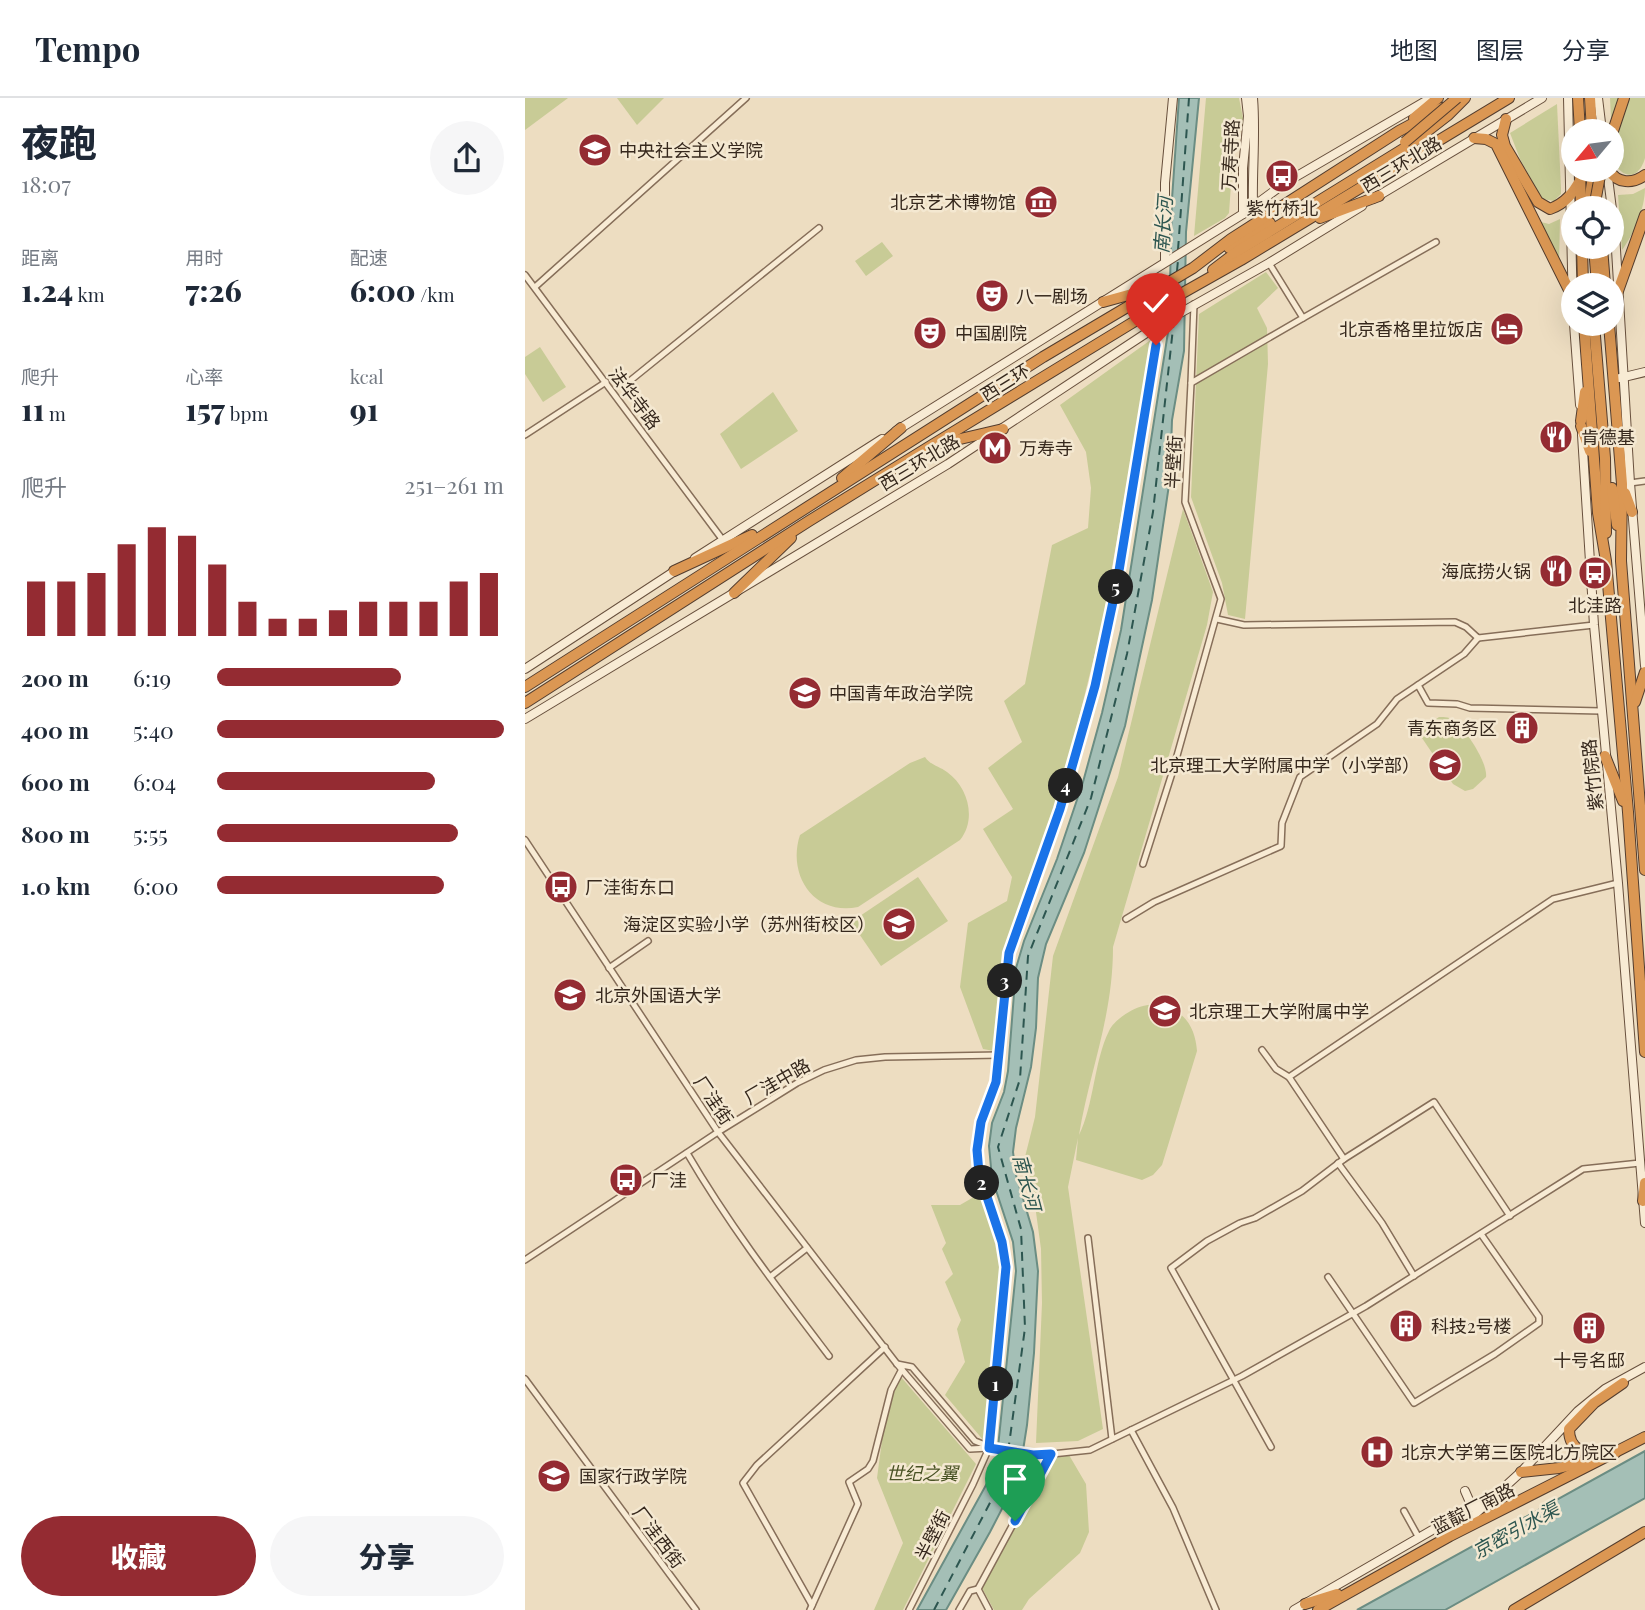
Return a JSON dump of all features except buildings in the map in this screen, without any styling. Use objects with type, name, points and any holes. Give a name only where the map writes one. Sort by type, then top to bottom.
[{"type":"highway","points":[[1399,131],[1438,98]]},
{"type":"highway","points":[[1190,287],[1238,251],[1407,144],[1461,98]]},
{"type":"highway","name":"西三环","points":[[525,687],[1031,364],[1193,268],[1231,239],[1399,131],[1461,98]]},
{"type":"highway","name":"西三环","points":[[525,703],[809,521],[1163,303],[1297,227],[1509,98]]},
{"type":"highway","points":[[1576,119],[1578,98]]},
{"type":"highway","points":[[1590,98],[1595,119]]},
{"type":"highway","points":[[1609,119],[1617,98]]},
{"type":"highway","points":[[1617,119],[1624,98]]},
{"type":"highway","points":[[1506,119],[1501,135],[1505,146],[1538,202],[1549,209],[1561,202]]},
{"type":"highway","points":[[1474,138],[1486,139],[1496,144],[1561,274]]},
{"type":"highway","points":[[1193,268],[1407,144]]},
{"type":"highway","points":[[1624,182],[1633,182],[1645,175]]},
{"type":"highway","points":[[1297,227],[1379,196]]},
{"type":"highway","points":[[1624,275],[1645,215]]},
{"type":"highway","points":[[1103,302],[1164,285]]},
{"type":"highway","name":"紫竹院路","points":[[1585,336],[1598,513],[1606,561],[1645,1052]]},
{"type":"highway","points":[[1595,336],[1621,561],[1645,870]]},
{"type":"highway","points":[[1601,336],[1608,458],[1606,561]]},
{"type":"highway","points":[[1611,336],[1618,378],[1626,483],[1632,512]]},
{"type":"highway","points":[[1588,371],[1581,423],[1595,465]]},
{"type":"highway","points":[[815,501],[901,428]]},
{"type":"highway","points":[[933,445],[1003,429]]},
{"type":"highway","points":[[1621,561],[1626,483]]},
{"type":"highway","points":[[674,571],[787,519]]},
{"type":"highway","points":[[734,593],[809,521]]},
{"type":"highway","points":[[1633,709],[1645,672]]},
{"type":"highway","points":[[1605,756],[1627,812]]},
{"type":"highway","points":[[1643,1201],[1645,1183]]},
{"type":"highway","points":[[1615,1453],[1580,1451],[1573,1446],[1569,1429],[1594,1403],[1622,1382]]},
{"type":"highway","name":"蓝靛厂南路","points":[[1318,1610],[1450,1536],[1645,1437]]},
{"type":"highway","points":[[1521,1472],[1559,1468],[1615,1453]]},
{"type":"highway","points":[[1514,1610],[1645,1532]]},
{"type":"highway","points":[[1305,1604],[1358,1588]]},
{"type":"street","points":[[534,287],[745,98]]},
{"type":"street","points":[[1165,261],[1165,183],[1173,98]]},
{"type":"street","name":"万寿寺路","points":[[1243,214],[1243,168],[1248,116],[1246,98]]},
{"type":"street","name":"万寿寺路","points":[[1253,98],[1253,206]]},
{"type":"street","points":[[525,669],[722,539],[1243,214],[1285,183],[1431,98]]},
{"type":"street","name":"西三环北路","points":[[525,719],[1003,429],[1194,303],[1269,263],[1542,98]]},
{"type":"street","points":[[1568,98],[1574,119]]},
{"type":"street","points":[[1597,119],[1598,98]]},
{"type":"street","points":[[1609,182],[1616,273]]},
{"type":"street","points":[[631,380],[819,228]]},
{"type":"street","points":[[1191,383],[1436,242]]},
{"type":"street","points":[[1269,263],[1303,318]]},
{"type":"street","name":"法华寺路","points":[[525,275],[722,539]]},
{"type":"street","name":"半壁街","points":[[1143,864],[1221,599],[1185,502],[1194,303]]},
{"type":"street","name":"半壁街","points":[[909,1610],[992,1448],[1006,1267],[1002,1242],[979,1173],[977,1150],[981,1122],[996,1082],[1009,953],[1060,809],[1100,660],[1117,583],[1160,324]]},
{"type":"street","name":"紫竹院路","points":[[1575,336],[1594,625],[1645,1223]]},
{"type":"street","points":[[1618,336],[1618,378],[1645,372]]},
{"type":"street","points":[[525,435],[606,382]]},
{"type":"street","points":[[1626,483],[1645,481]]},
{"type":"street","points":[[1632,512],[1645,666]]},
{"type":"street","points":[[1217,619],[1244,625],[1455,622],[1478,638]]},
{"type":"street","points":[[1126,919],[1154,902],[1281,846],[1282,823],[1300,777],[1377,724],[1397,699],[1464,654],[1478,638],[1594,625]]},
{"type":"street","points":[[1418,685],[1428,704],[1457,704],[1470,708],[1601,710]]},
{"type":"street","name":"厂洼街","points":[[525,840],[717,1132],[900,1366],[970,1450],[992,1448]]},
{"type":"street","points":[[1289,1077],[1553,899],[1618,883]]},
{"type":"street","points":[[609,968],[648,942]]},
{"type":"street","points":[[1262,1050],[1276,1069],[1289,1077],[1414,1276]]},
{"type":"street","name":"厂洼中路","points":[[525,1260],[717,1132],[797,1083],[824,1070],[856,1060],[885,1057],[1000,1055]]},
{"type":"street","points":[[1271,1447],[1171,1268],[1207,1241],[1302,1191],[1341,1161],[1434,1102],[1510,1216]]},
{"type":"street","points":[[687,1153],[712,1196],[829,1356]]},
{"type":"street","points":[[811,1608],[858,1504],[849,1482],[868,1469],[873,1461],[900,1366],[912,1367],[975,1441],[992,1448],[1033,1455],[1090,1450],[1235,1379],[1353,1314],[1583,1169],[1640,1163]]},
{"type":"street","points":[[1328,1277],[1414,1403],[1484,1361],[1539,1323],[1539,1317],[1482,1234]]},
{"type":"street","points":[[1088,1238],[1112,1439]]},
{"type":"street","points":[[770,1277],[807,1248]]},
{"type":"street","points":[[811,1608],[743,1483],[757,1465],[885,1347]]},
{"type":"street","points":[[1450,1536],[1492,1501],[1578,1411],[1645,1367]]},
{"type":"street","points":[[1622,1382],[1645,1373]]},
{"type":"street","name":"厂洼西街","points":[[525,1379],[696,1610]]},
{"type":"street","points":[[1131,1430],[1173,1508],[1216,1610]]},
{"type":"street","points":[[978,1590],[1051,1454]]},
{"type":"street","points":[[1465,1491],[1472,1507]]},
{"type":"street","name":"蓝靛厂南路","points":[[1294,1610],[1472,1507],[1492,1501]]},
{"type":"street","points":[[1404,1510],[1419,1538]]},
{"type":"street","points":[[959,1610],[970,1591],[978,1590]]},
{"type":"street","points":[[978,1590],[989,1610]]},
{"type":"green space","points":[[525,98],[568,98],[525,130]]},
{"type":"green space","points":[[617,98],[664,98],[637,125]]},
{"type":"green space","points":[[1206,98],[1239,98],[1244,123],[1233,156],[1229,213],[1194,236]]},
{"type":"green space","points":[[1610,98],[1645,98],[1645,158],[1635,174],[1624,173],[1624,119],[1611,119]]},
{"type":"green space","points":[[1557,104],[1561,194],[1554,201],[1542,199],[1520,159],[1510,133]]},
{"type":"green space","points":[[1645,188],[1638,220],[1624,247],[1624,196],[1618,195],[1633,194]]},
{"type":"green space","points":[[1560,219],[1559,264],[1541,222],[1549,224]]},
{"type":"green space","points":[[882,242],[893,256],[866,276],[855,261]]},
{"type":"green space","points":[[1266,272],[1278,288],[1257,308],[1267,328],[1268,364],[1245,619],[1228,615],[1222,583],[1191,497],[1199,314]]},
{"type":"green space","points":[[1152,339],[1102,625],[1066,770],[1006,950],[994,1051],[983,1049],[960,987],[968,923],[1007,901],[1012,877],[983,829],[1013,809],[988,768],[1022,742],[1004,701],[1025,684],[1052,545],[1088,528],[1091,488],[1086,452],[1060,405]]},
{"type":"green space","points":[[540,347],[566,387],[543,402],[525,374],[525,357]]},
{"type":"green space","points":[[773,392],[798,431],[741,469],[720,434]]},
{"type":"green space","points":[[1183,509],[1213,592],[1207,625],[1113,947],[1105,1020],[1079,1135],[1088,1110],[1104,1043],[1111,1027],[1123,1016],[1138,1007],[1148,1005],[1175,1011],[1190,1025],[1197,1051],[1162,1165],[1153,1175],[1142,1180],[1076,1160],[1078,1138],[1068,1187],[1103,1429],[1078,1441],[1036,1443],[1042,1303],[1041,1249],[1025,1157],[1035,1117],[1053,956],[1118,777]]},
{"type":"green space","points":[[1439,717],[1449,718],[1460,725],[1484,764],[1486,777],[1473,789],[1465,791],[1453,784],[1422,738],[1426,726]]},
{"type":"green space","points":[[925,757],[954,778],[965,795],[968,823],[960,840],[858,907],[828,905],[816,898],[807,889],[797,864],[800,835],[910,763]]},
{"type":"green space","points":[[918,877],[948,921],[881,966],[851,922]]},
{"type":"green space","points":[[979,1194],[999,1249],[1002,1283],[984,1441],[945,1395],[965,1362],[957,1329],[961,1320],[945,1282],[953,1274],[942,1249],[946,1243],[931,1205],[960,1205]]},
{"type":"green space","name":"世纪之翼","points":[[901,1377],[976,1464],[903,1610],[874,1610],[903,1543],[877,1478],[889,1388]]},
{"type":"green space","points":[[1069,1455],[1086,1484],[1089,1532],[1080,1553],[1029,1599],[1022,1610],[994,1610],[982,1588],[1054,1456]]},
{"type":"water","points":[[1179,98],[1199,98],[1186,232],[1184,351],[1172,420],[1170,478],[1152,600],[1125,726],[1084,853],[1046,944],[1038,978],[1031,1067],[1013,1152],[1016,1175],[1033,1232],[1038,1271],[1034,1353],[1019,1476],[946,1610],[917,1610],[996,1467],[1016,1271],[1013,1242],[992,1178],[989,1146],[992,1123],[1004,1092],[1008,1071],[1016,968],[1083,782],[1121,630],[1169,326],[1172,199]]},
{"type":"water","name":"京密引水渠","points":[[1645,1451],[1645,1498],[1445,1610],[1357,1610]]},
{"type":"ferry route","points":[[1178,250],[1189,98]]},
{"type":"ferry route","points":[[1177,271],[1178,260]]},
{"type":"ferry route","points":[[1175,301],[1175,313]]},
{"type":"ferry route","points":[[934,1610],[1005,1474],[1025,1328],[1021,1229],[998,1147],[1020,1079],[1028,956],[1091,798],[1127,654],[1153,512],[1174,319]]},
{"type":"place","name":"中央社会主义学院","points":[[595,150]]},
{"type":"place","name":"紫竹桥北","points":[[1282,176]]},
{"type":"place","name":"北京艺术博物馆","points":[[1041,202]]},
{"type":"place","name":"八一剧场","points":[[992,296]]},
{"type":"place","name":"北京香格里拉饭店","points":[[1507,329]]},
{"type":"place","name":"中国剧院","points":[[930,333]]},
{"type":"place","name":"肯德基","points":[[1556,437]]},
{"type":"place","name":"万寿寺","points":[[995,448]]},
{"type":"place","name":"海底捞火锅","points":[[1556,571]]},
{"type":"place","name":"北洼路","points":[[1595,573]]},
{"type":"place","name":"中国青年政治学院","points":[[805,693]]},
{"type":"place","name":"青东商务区","points":[[1522,728]]},
{"type":"place","name":"北京理工大学附属中学（小学部）","points":[[1445,765]]},
{"type":"place","name":"厂洼街东口","points":[[561,887]]},
{"type":"place","name":"海淀区实验小学（苏州街校区）","points":[[899,924]]},
{"type":"place","name":"北京外国语大学","points":[[570,995]]},
{"type":"place","name":"北京理工大学附属中学","points":[[1165,1011]]},
{"type":"place","name":"厂洼","points":[[626,1180]]},
{"type":"place","name":"科技2号楼","points":[[1406,1326]]},
{"type":"place","name":"十号名邸","points":[[1589,1328]]},
{"type":"place","name":"北京大学第三医院北方院区","points":[[1377,1452]]},
{"type":"place","name":"国家行政学院","points":[[554,1476]]},
{"type":"route","points":[[1015,1521],[1051,1454],[1033,1455],[989,1448],[1006,1267],[1002,1242],[979,1173],[977,1150],[981,1122],[996,1082],[1009,953],[1060,809],[1095,686],[1117,583],[1156,345]]},
{"type":"water label","name":"南长河","points":[[1162,225]]},
{"type":"water label","name":"南长河","points":[[1028,1182]]}]
